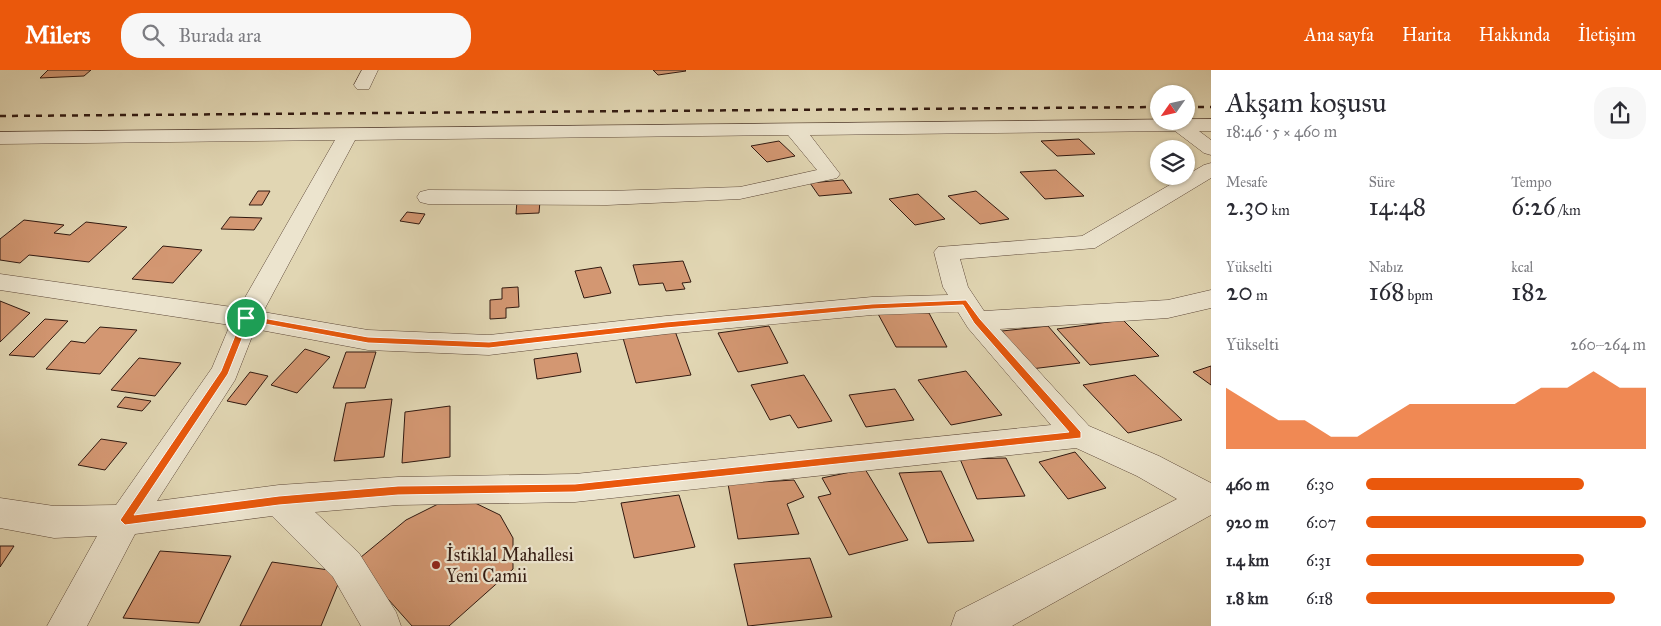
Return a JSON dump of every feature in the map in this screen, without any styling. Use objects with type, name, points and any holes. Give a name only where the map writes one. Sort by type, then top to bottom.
[{"type":"street","points":[[0,138],[795,131],[1150,125]]},
{"type":"street","points":[[1195,125],[1211,125]]},
{"type":"street","points":[[1186,130],[1211,149]]},
{"type":"street","points":[[428,197],[607,198],[740,192],[830,174],[812,149],[795,131]]},
{"type":"street","points":[[66,626],[125,520],[225,372],[246,318],[348,135]]},
{"type":"street","points":[[1210,499],[1148,466],[1078,435],[971,312],[956,287],[946,252],[1088,243],[1211,169]]},
{"type":"street","points":[[0,282],[246,318],[368,340],[489,345],[666,325],[853,308],[971,312],[1168,309],[1211,299]]},
{"type":"street","points":[[0,513],[54,522],[125,520],[279,500],[398,490],[575,488],[1078,435]]},
{"type":"street","points":[[970,626],[1004,610],[1210,499]]},
{"type":"street","points":[[279,500],[346,565],[382,626]]},
{"type":"building","points":[[48,70],[91,70],[84,76],[40,78]]},
{"type":"building","points":[[653,70],[685,70],[686,71],[658,75]]},
{"type":"building","points":[[1079,139],[1095,154],[1057,156],[1041,141]]},
{"type":"building","points":[[779,141],[795,156],[767,162],[751,146]]},
{"type":"building","points":[[1056,170],[1084,196],[1045,199],[1020,172]]},
{"type":"building","points":[[843,180],[852,193],[819,196],[810,183]]},
{"type":"building","points":[[258,191],[270,191],[262,205],[249,205]]},
{"type":"building","points":[[976,191],[1009,219],[980,224],[948,196]]},
{"type":"building","points":[[918,194],[945,219],[915,225],[889,199]]},
{"type":"building","points":[[517,201],[540,201],[539,213],[516,214]]},
{"type":"building","points":[[407,212],[425,214],[419,224],[400,221]]},
{"type":"building","points":[[230,217],[262,218],[254,230],[221,229]]},
{"type":"building","points":[[24,220],[64,225],[54,233],[70,235],[86,222],[127,227],[89,262],[29,255],[20,263],[0,260],[0,239]]},
{"type":"building","points":[[163,246],[202,250],[173,283],[132,279]]},
{"type":"building","points":[[683,261],[691,282],[682,283],[685,289],[666,291],[663,283],[639,285],[633,265]]},
{"type":"building","points":[[601,267],[611,293],[584,298],[575,271]]},
{"type":"building","points":[[518,287],[519,307],[506,308],[506,318],[490,319],[490,300],[502,299],[502,288]]},
{"type":"building","points":[[0,301],[30,313],[0,342]]},
{"type":"building","points":[[877,312],[929,313],[947,347],[896,347]]},
{"type":"building","points":[[45,319],[68,321],[34,357],[9,355]]},
{"type":"building","points":[[1123,320],[1159,356],[1090,365],[1057,329]]},
{"type":"building","points":[[769,326],[788,363],[738,372],[718,333]]},
{"type":"building","points":[[1048,326],[1080,363],[1031,369],[1002,331]]},
{"type":"building","points":[[100,327],[137,330],[100,374],[46,369],[71,341],[85,343]]},
{"type":"building","points":[[675,331],[691,375],[636,383],[623,338]]},
{"type":"building","points":[[305,349],[330,357],[297,393],[271,385]]},
{"type":"building","points":[[346,352],[376,352],[365,388],[333,388]]},
{"type":"building","points":[[577,353],[581,372],[537,379],[534,359]]},
{"type":"building","points":[[139,358],[181,363],[155,396],[111,390]]},
{"type":"building","points":[[1211,366],[1211,385],[1193,372]]},
{"type":"building","points":[[966,371],[1002,415],[951,425],[918,380]]},
{"type":"building","points":[[250,372],[268,376],[246,405],[227,401]]},
{"type":"building","points":[[804,375],[832,421],[798,428],[790,415],[770,420],[751,385]]},
{"type":"building","points":[[1135,375],[1182,420],[1128,433],[1083,385]]},
{"type":"building","points":[[895,389],[914,420],[866,427],[849,395]]},
{"type":"building","points":[[125,397],[151,401],[142,411],[117,407]]},
{"type":"building","points":[[392,399],[384,457],[334,461],[346,403]]},
{"type":"building","points":[[450,406],[450,457],[402,463],[405,412]]},
{"type":"building","points":[[101,439],[127,443],[105,470],[78,465]]},
{"type":"building","points":[[1075,452],[1106,488],[1068,499],[1039,462]]},
{"type":"building","points":[[1006,458],[1025,496],[977,499],[960,459]]},
{"type":"building","points":[[865,469],[908,540],[849,555],[818,497],[831,494],[822,478]]},
{"type":"building","points":[[941,471],[974,541],[928,543],[899,473]]},
{"type":"building","points":[[794,480],[804,497],[787,504],[799,534],[738,539],[728,484]]},
{"type":"building","points":[[679,495],[695,547],[634,558],[621,503]]},
{"type":"building","name":"İstiklal Mahallesi Yeni Camii","points":[[471,501],[500,515],[513,538],[513,569],[449,626],[412,626],[355,562],[406,520],[438,504]]},
{"type":"building","points":[[0,546],[14,546],[0,567]]},
{"type":"building","points":[[160,551],[231,556],[199,623],[123,618]]},
{"type":"building","points":[[810,558],[832,617],[748,626],[734,564]]},
{"type":"building","points":[[272,562],[343,572],[321,626],[240,626]]},
{"type":"railway","points":[[0,116],[1150,107]]},
{"type":"railway","points":[[1195,107],[1211,107]]},
{"type":"place","name":"İstiklal Mahallesi Yeni Camii","points":[[436,565]]},
{"type":"route","points":[[966,303],[977,321],[1039,394],[1078,435],[575,488],[398,490],[279,500],[125,520],[225,372],[246,318],[368,340],[489,345],[666,325],[872,306],[966,303]]}]
